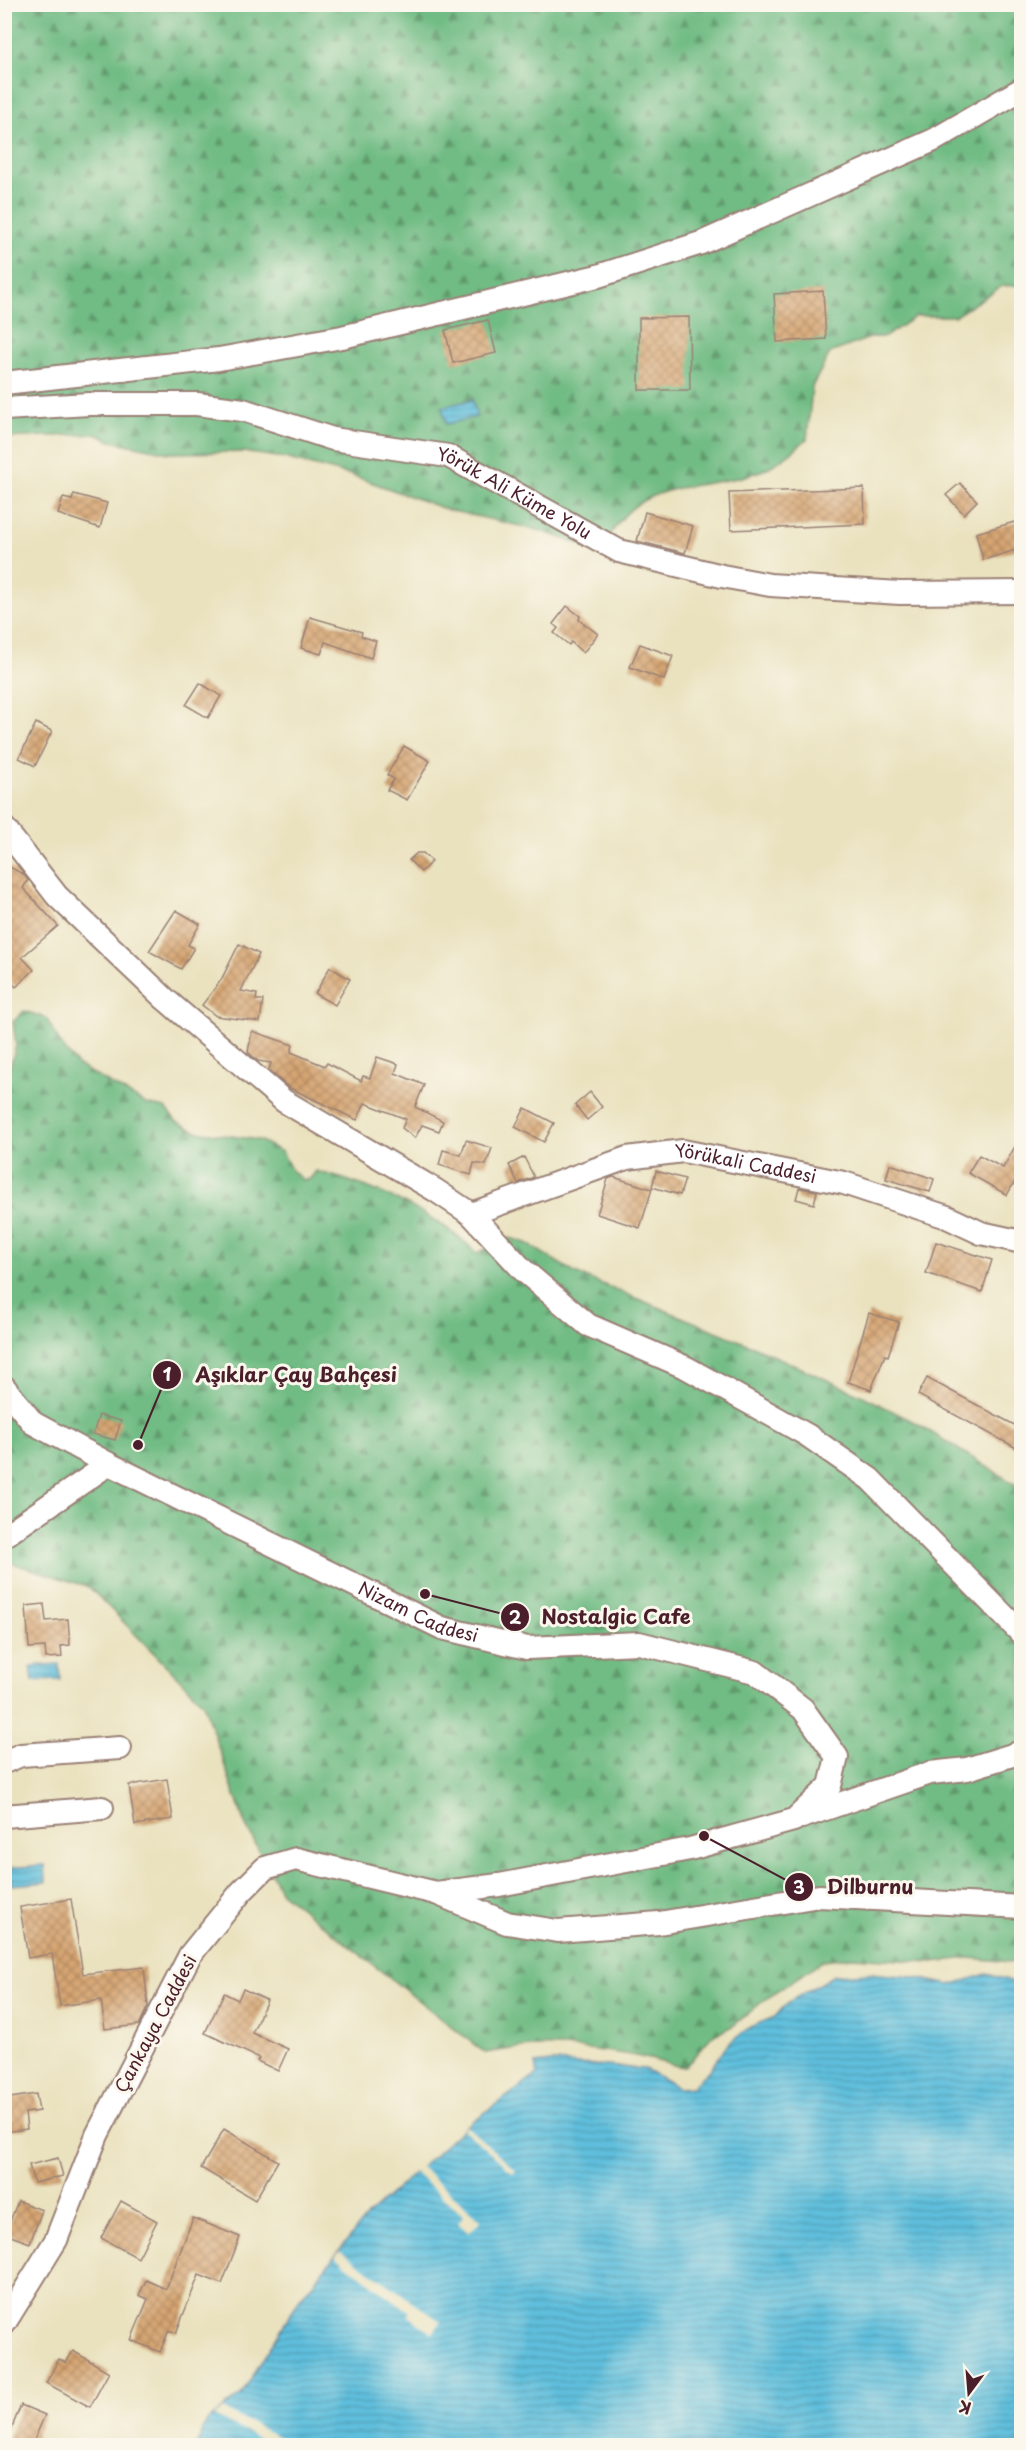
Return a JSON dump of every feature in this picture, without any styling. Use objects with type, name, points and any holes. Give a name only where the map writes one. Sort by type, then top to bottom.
[{"type":"street","points":[[4,383],[219,359],[342,337],[598,276],[701,243],[733,229],[934,140],[1022,89]]},
{"type":"street","name":"Yörük Ali Küme Yolu","points":[[4,409],[89,404],[197,404],[243,410],[333,439],[448,456],[619,551],[711,574],[770,585],[900,593],[1022,592]]},
{"type":"street","points":[[4,828],[57,897],[165,999],[284,1101],[435,1190],[471,1214],[523,1270],[588,1325],[687,1368],[807,1435],[870,1479],[1022,1634]]},
{"type":"street","name":"Yörükali Caddesi","points":[[471,1214],[627,1158],[683,1151],[844,1183],[947,1217],[981,1233],[1022,1242]]},
{"type":"street","name":"Nizam Caddesi","points":[[4,1387],[33,1423],[109,1464],[442,1628],[527,1648],[639,1643],[755,1672],[803,1709],[837,1757],[830,1786],[794,1820],[690,1849]]},
{"type":"street","points":[[4,1536],[109,1464]]},
{"type":"street","points":[[4,1762],[21,1755],[120,1748]]},
{"type":"street","points":[[794,1820],[930,1773],[967,1769],[1022,1752]]},
{"type":"street","points":[[4,1816],[102,1808]]},
{"type":"street","name":"Çankaya Caddesi","points":[[4,2324],[56,2240],[97,2135],[190,1955],[241,1892],[265,1868],[296,1859],[435,1893],[499,1885],[690,1849]]},
{"type":"street","points":[[435,1893],[507,1923],[558,1931],[659,1923],[819,1896],[1022,1907]]},
{"type":"green space","points":[[5,5],[1021,5],[1021,285],[1002,286],[955,316],[916,316],[885,337],[872,337],[830,353],[812,387],[807,439],[766,469],[749,475],[663,492],[645,500],[629,511],[615,528],[603,552],[538,530],[448,510],[351,475],[284,458],[243,452],[169,453],[111,441],[96,434],[5,438]]},
{"type":"green space","points":[[24,1011],[46,1018],[62,1046],[77,1065],[146,1104],[165,1108],[176,1121],[195,1131],[259,1140],[282,1152],[292,1171],[303,1180],[310,1179],[316,1171],[381,1193],[442,1225],[477,1253],[510,1238],[526,1243],[575,1273],[757,1348],[865,1397],[916,1423],[1021,1488],[1021,1963],[969,1958],[932,1962],[852,1957],[823,1960],[762,2002],[734,2025],[711,2037],[685,2067],[641,2057],[582,2048],[544,2047],[485,2053],[281,1892],[245,1824],[203,1703],[89,1587],[5,1561],[4,1075],[8,1074],[16,1045],[13,1022]]},
{"type":"water","points":[[472,400],[477,417],[446,424],[442,407]]},
{"type":"water","points":[[59,1664],[60,1680],[33,1681],[31,1666]]},
{"type":"water","points":[[45,1865],[46,1882],[11,1885],[10,1868]]},
{"type":"water","points":[[870,1973],[912,1977],[950,1985],[987,1974],[1021,1984],[1021,2445],[196,2446],[207,2421],[241,2395],[299,2300],[368,2215],[466,2126],[537,2075],[535,2064],[553,2062],[645,2069],[679,2088],[692,2087],[712,2067],[726,2046],[750,2027],[775,2017],[787,2003],[834,1975]]},
{"type":"pier","points":[[466,2126],[516,2170],[513,2173],[463,2129]]},
{"type":"pier","points":[[420,2166],[481,2220],[469,2233],[458,2223],[464,2216],[414,2172]]},
{"type":"pier","points":[[340,2250],[441,2322],[432,2334],[408,2315],[410,2312],[335,2256]]},
{"type":"pier","points":[[223,2409],[294,2445],[272,2445],[214,2416]]},
{"type":"building","points":[[823,291],[826,339],[777,342],[774,294]]},
{"type":"building","points":[[689,317],[690,390],[639,390],[639,318]]},
{"type":"building","points":[[488,320],[496,353],[453,363],[445,330]]},
{"type":"building","points":[[960,483],[977,501],[964,514],[946,495]]},
{"type":"building","points":[[864,488],[865,524],[731,530],[729,493]]},
{"type":"building","points":[[74,494],[107,503],[100,528],[58,514],[63,498],[72,500]]},
{"type":"building","points":[[645,512],[693,526],[685,553],[637,541]]},
{"type":"building","points":[[1018,521],[1022,548],[983,560],[976,533]]},
{"type":"building","points":[[567,606],[580,616],[579,620],[598,634],[583,653],[571,642],[569,645],[554,633],[558,628],[553,624]]},
{"type":"building","points":[[310,617],[362,632],[361,636],[376,641],[371,658],[325,642],[321,654],[301,648]]},
{"type":"building","points":[[640,644],[673,656],[664,680],[630,667]]},
{"type":"building","points":[[200,683],[221,696],[208,718],[186,705]]},
{"type":"building","points":[[36,723],[52,731],[35,766],[19,758]]},
{"type":"building","points":[[404,746],[430,761],[407,800],[387,790],[394,779],[387,775]]},
{"type":"building","points":[[417,853],[423,853],[432,861],[421,872],[409,860]]},
{"type":"building","points":[[4,864],[23,874],[28,880],[23,888],[58,926],[22,957],[34,970],[16,987],[4,975]]},
{"type":"building","points":[[176,910],[200,924],[188,945],[194,948],[181,969],[149,951]]},
{"type":"building","points":[[239,944],[259,954],[241,991],[257,994],[256,1000],[263,1000],[260,1022],[216,1016],[202,1005],[221,980]]},
{"type":"building","points":[[330,967],[350,979],[335,1005],[315,994]]},
{"type":"building","points":[[252,1031],[293,1045],[291,1052],[325,1066],[327,1063],[361,1081],[363,1076],[370,1078],[377,1057],[398,1064],[395,1073],[424,1085],[415,1107],[443,1121],[439,1131],[422,1125],[415,1138],[402,1128],[406,1119],[365,1103],[357,1120],[288,1087],[269,1070],[271,1063],[258,1061],[248,1052]]},
{"type":"building","points":[[590,1092],[602,1107],[587,1120],[575,1105]]},
{"type":"building","points":[[525,1108],[554,1123],[544,1142],[515,1127]]},
{"type":"building","points":[[1022,1134],[1022,1169],[1007,1195],[968,1173],[979,1155],[1003,1168]]},
{"type":"building","points":[[466,1140],[492,1148],[486,1165],[474,1163],[471,1175],[439,1165],[443,1150],[461,1155]]},
{"type":"building","points":[[524,1157],[534,1177],[518,1183],[509,1165]]},
{"type":"building","points":[[890,1164],[934,1179],[930,1192],[886,1179]]},
{"type":"building","points":[[656,1171],[685,1179],[680,1195],[652,1187]]},
{"type":"building","points":[[613,1177],[652,1189],[640,1228],[597,1214],[608,1179]]},
{"type":"building","points":[[799,1188],[817,1191],[814,1204],[796,1199]]},
{"type":"building","points":[[936,1242],[992,1260],[982,1292],[926,1273]]},
{"type":"building","points":[[869,1313],[899,1322],[888,1356],[885,1355],[871,1390],[848,1382]]},
{"type":"building","points":[[927,1378],[1022,1429],[1022,1451],[918,1395]]},
{"type":"building","points":[[99,1415],[121,1421],[115,1440],[93,1434]]},
{"type":"building","points":[[44,1604],[46,1621],[68,1619],[70,1645],[61,1646],[62,1657],[46,1658],[45,1647],[29,1648],[26,1606]]},
{"type":"building","points":[[167,1779],[173,1819],[135,1825],[129,1785]]},
{"type":"building","points":[[71,1899],[83,1974],[144,1967],[148,2006],[139,2025],[105,2029],[101,2000],[60,2006],[52,1954],[28,1958],[20,1907]]},
{"type":"building","points":[[243,1989],[267,2000],[252,2033],[288,2049],[278,2071],[257,2061],[259,2058],[205,2033],[224,1993],[238,2000]]},
{"type":"building","points":[[36,2094],[39,2111],[25,2113],[27,2129],[4,2132],[4,2099]]},
{"type":"building","points":[[224,2129],[278,2161],[255,2200],[201,2168]]},
{"type":"building","points":[[58,2158],[63,2176],[34,2183],[29,2165]]},
{"type":"building","points":[[18,2201],[42,2210],[30,2243],[5,2234]]},
{"type":"building","points":[[121,2201],[157,2221],[138,2258],[101,2238]]},
{"type":"building","points":[[193,2218],[240,2237],[222,2284],[199,2275],[176,2333],[169,2330],[160,2352],[131,2340],[148,2299],[139,2295],[146,2280],[166,2289]]},
{"type":"building","points":[[73,2351],[109,2372],[90,2407],[46,2383],[59,2359],[66,2363]]},
{"type":"building","points":[[21,2405],[45,2415],[32,2445],[15,2445],[6,2442]]},
{"type":"place","name":"Aşıklar Çay Bahçesi","points":[[138,1445]]},
{"type":"place","name":"Nostalgic Cafe","points":[[425,1594]]},
{"type":"place","name":"Dilburnu","points":[[704,1836]]}]
